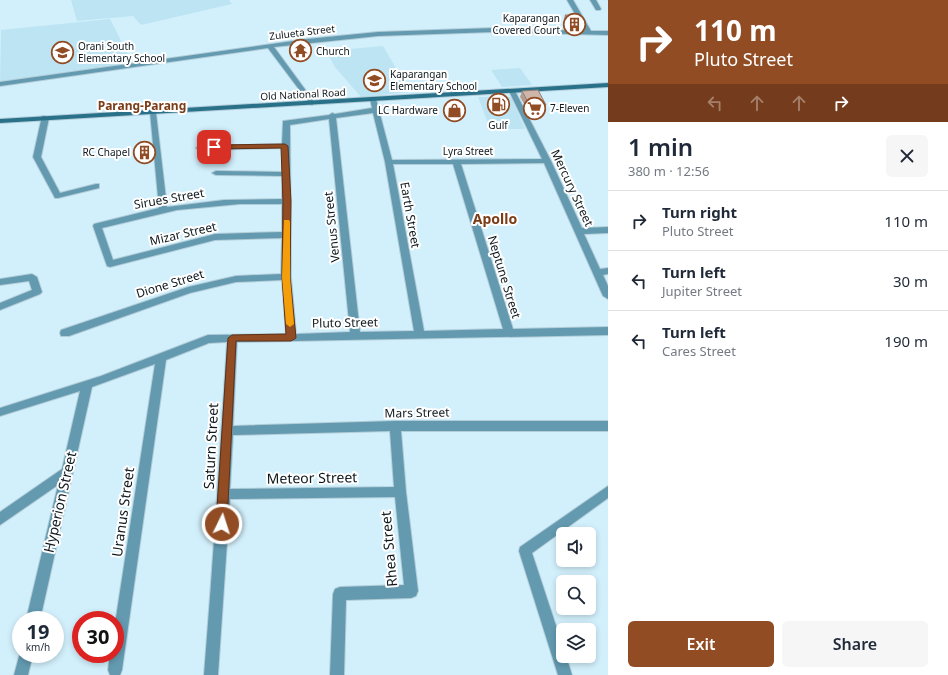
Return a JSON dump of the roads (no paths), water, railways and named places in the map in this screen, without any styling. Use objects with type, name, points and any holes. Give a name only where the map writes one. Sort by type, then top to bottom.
[{"type":"main road","name":"Old National Road","points":[[0,121],[608,85]]},
{"type":"street","points":[[570,0],[589,33]]},
{"type":"street","points":[[593,0],[598,9]]},
{"type":"street","name":"Zulueta Street","points":[[0,84],[270,46],[370,34],[493,30],[608,33]]},
{"type":"street","points":[[270,46],[312,103]]},
{"type":"street","name":"Mercury Street","points":[[512,91],[547,161],[608,296]]},
{"type":"street","name":"Earth Street","points":[[373,99],[389,162],[420,335]]},
{"type":"street","points":[[291,338],[286,277],[286,123],[332,115],[376,110]]},
{"type":"street","points":[[152,113],[163,210]]},
{"type":"street","name":"Venus Street","points":[[332,115],[355,336]]},
{"type":"street","points":[[45,118],[37,157],[58,196],[96,186]]},
{"type":"street","points":[[200,148],[285,146]]},
{"type":"street","name":"Neptune Street","points":[[456,161],[509,332]]},
{"type":"street","name":"Lyra Street","points":[[389,162],[547,161]]},
{"type":"street","points":[[216,173],[286,174]]},
{"type":"street","name":"Sirues Street","points":[[110,264],[97,226],[163,210],[238,201],[287,201]]},
{"type":"street","points":[[578,231],[608,230]]},
{"type":"street","name":"Mizar Street","points":[[110,264],[215,237],[286,235]]},
{"type":"street","points":[[598,272],[608,271]]},
{"type":"street","points":[[0,282],[32,277],[37,292],[0,307]]},
{"type":"street","name":"Dione Street","points":[[65,333],[188,290],[236,279],[286,277]]},
{"type":"street","name":"Pluto Street","points":[[0,412],[51,398],[161,359],[208,339],[608,331]]},
{"type":"street","name":"Saturn Street","points":[[211,675],[224,494],[226,431],[232,338]]},
{"type":"street","name":"Uranus Street","points":[[115,670],[161,359]]},
{"type":"street","name":"Hyperion Street","points":[[35,611],[87,385]]},
{"type":"street","name":"Mars Street","points":[[226,431],[395,426],[608,426]]},
{"type":"street","name":"Rhea Street","points":[[337,675],[340,594],[411,591],[400,492],[395,426]]},
{"type":"street","points":[[0,519],[67,472]]},
{"type":"street","points":[[565,675],[525,551],[608,491]]},
{"type":"street","name":"Meteor Street","points":[[224,494],[400,492]]},
{"type":"street","points":[[21,675],[24,663]]},
{"type":"place","name":"Kaparangan Covered Court","points":[[575,24]]},
{"type":"place","name":"Church","points":[[301,51]]},
{"type":"place","name":"Orani South Elementary School","points":[[63,52]]},
{"type":"place","name":"Kaparangan Elementary School","points":[[374,80]]},
{"type":"place","name":"Gulf","points":[[498,105]]},
{"type":"place","name":"7-Eleven","points":[[534,108]]},
{"type":"place","name":"LC Hardware","points":[[454,110]]},
{"type":"place","name":"RC Chapel","points":[[145,152]]},
{"type":"district","name":"Parang-Parang","points":[[142,106]]},
{"type":"district","name":"Apollo","points":[[495,219]]}]
